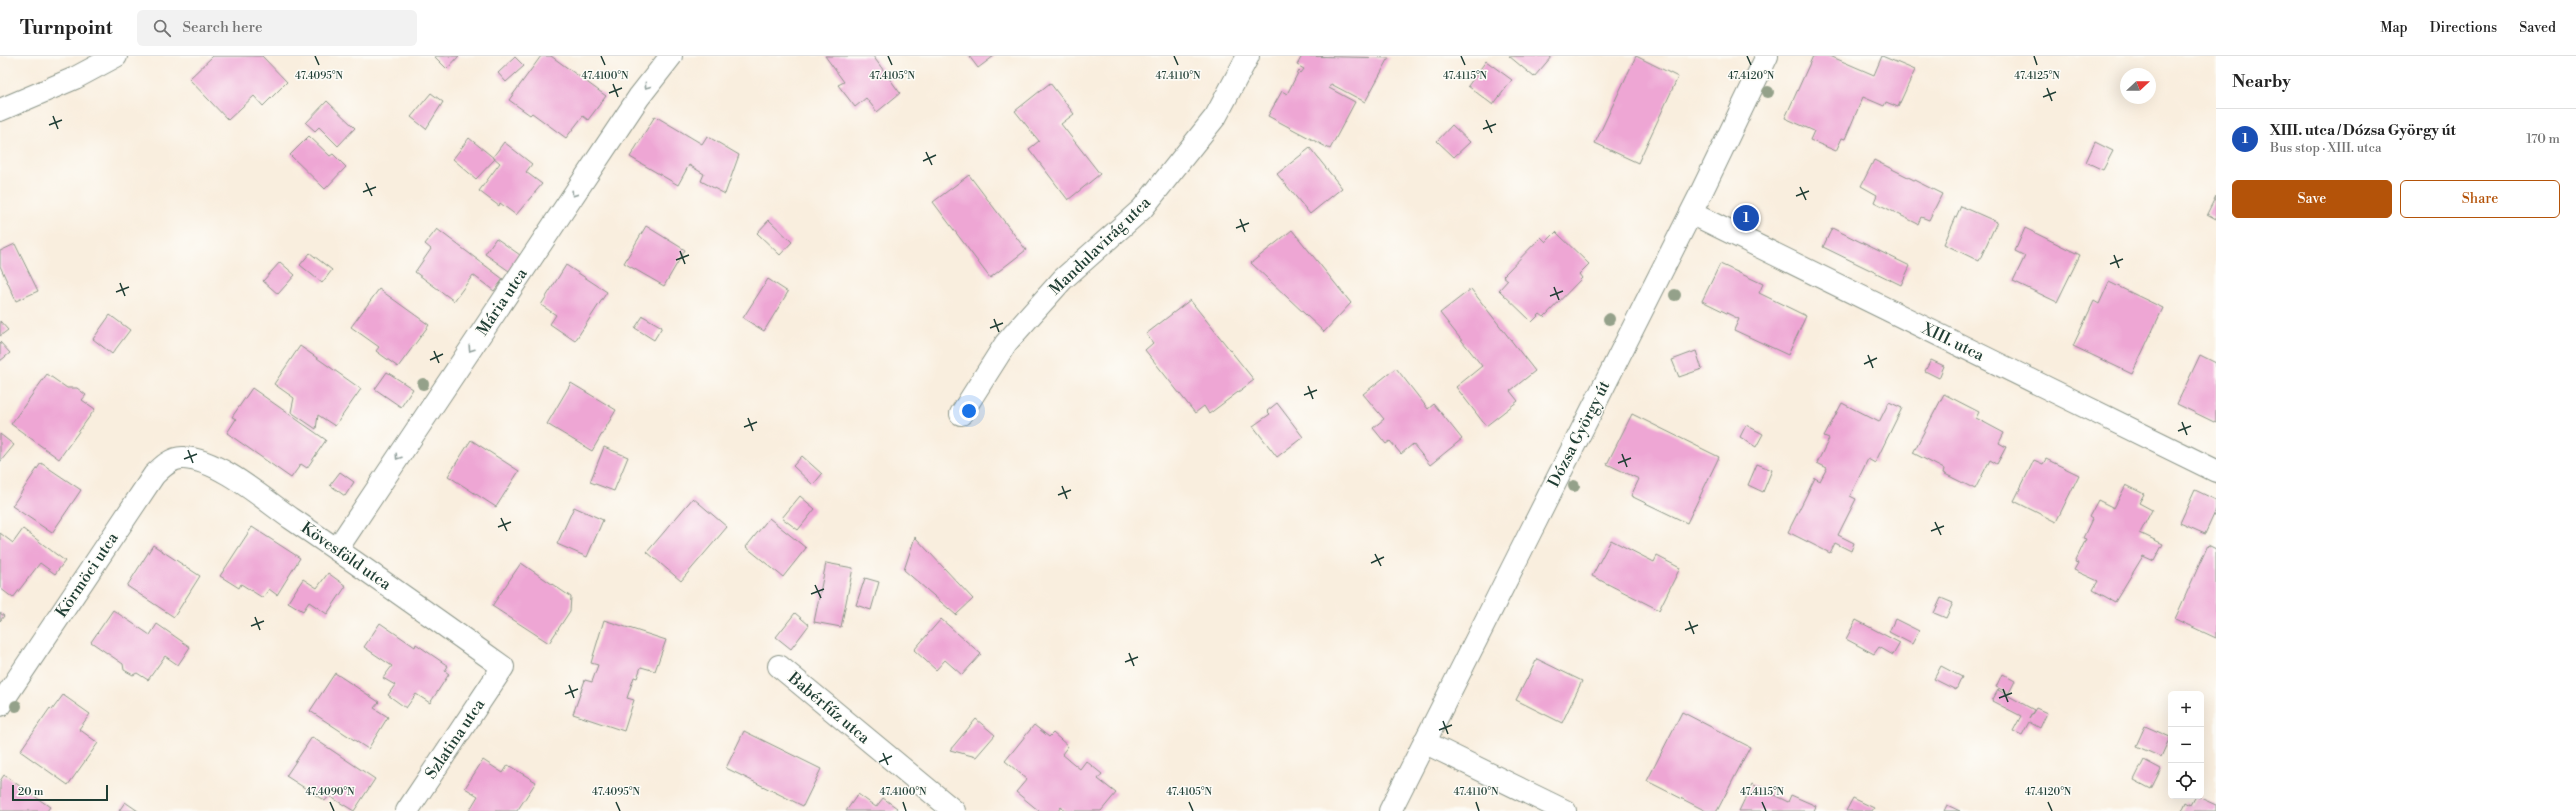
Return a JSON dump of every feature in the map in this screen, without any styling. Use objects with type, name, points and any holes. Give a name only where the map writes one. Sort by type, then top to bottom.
[{"type":"street","points":[[0,110],[75,78],[116,56]]},
{"type":"street","name":"Mária utca","points":[[337,549],[639,97],[671,56]]},
{"type":"street","name":"Mandulavirág utca","points":[[961,414],[1006,343],[1063,279],[1142,208],[1216,116],[1248,56]]},
{"type":"street","name":"Dózsa György út","points":[[1390,811],[1691,213],[1767,56]]},
{"type":"street","name":"XIII. utca","points":[[1691,213],[2216,471]]},
{"type":"street","name":"Kövesföld utca","points":[[183,457],[205,462],[226,473],[337,549],[503,667]]},
{"type":"street","name":"Körmöci utca","points":[[0,705],[154,475],[167,462],[183,457]]},
{"type":"street","name":"Babérfűz utca","points":[[779,666],[954,811]]},
{"type":"street","name":"Szlatina utca","points":[[407,811],[503,667]]},
{"type":"street","points":[[1424,742],[1565,811]]},
{"type":"building","points":[[213,56],[262,56],[287,82],[263,106],[254,96],[228,120],[189,79]]},
{"type":"building","points":[[434,56],[459,56],[447,69]]},
{"type":"building","points":[[541,56],[551,56],[606,96],[588,120],[583,116],[566,138],[532,113],[530,115],[509,100]]},
{"type":"building","points":[[825,56],[873,56],[900,93],[877,112],[866,98],[855,107],[838,85],[844,82]]},
{"type":"building","points":[[969,56],[994,56],[978,68]]},
{"type":"building","points":[[1302,56],[1389,58],[1365,102],[1331,84],[1329,88],[1355,102],[1330,149],[1268,116],[1282,91],[1287,94],[1299,71],[1301,73],[1304,69],[1297,65]]},
{"type":"building","points":[[1509,56],[1552,56],[1534,77]]},
{"type":"building","points":[[1636,56],[1678,77],[1638,163],[1595,143]]},
{"type":"building","points":[[1813,56],[1830,56],[1874,75],[1882,56],[1915,70],[1898,107],[1886,102],[1884,106],[1863,97],[1845,139],[1842,138],[1836,151],[1810,140],[1814,131],[1785,118]]},
{"type":"building","points":[[515,57],[524,66],[506,82],[498,73]]},
{"type":"building","points":[[1486,61],[1512,80],[1493,105],[1468,86]]},
{"type":"building","points":[[1050,83],[1074,114],[1061,124],[1100,174],[1068,200],[1029,149],[1039,141],[1015,111]]},
{"type":"building","points":[[431,93],[443,102],[426,129],[411,117]]},
{"type":"building","points":[[327,101],[355,128],[338,146],[319,127],[315,131],[306,123]]},
{"type":"building","points":[[655,116],[702,144],[707,136],[739,155],[725,194],[701,181],[704,174],[689,165],[678,185],[630,157]]},
{"type":"building","points":[[1452,125],[1470,142],[1454,157],[1437,141]]},
{"type":"building","points":[[309,136],[330,156],[333,154],[346,167],[325,189],[290,155]]},
{"type":"building","points":[[469,138],[495,159],[476,179],[453,159]]},
{"type":"building","points":[[504,142],[532,164],[526,172],[542,184],[516,215],[500,203],[499,206],[479,191],[500,163],[493,157]]},
{"type":"building","points":[[2095,142],[2113,151],[2103,170],[2086,162]]},
{"type":"building","points":[[1310,148],[1342,188],[1310,214],[1277,174]]},
{"type":"building","points":[[1874,160],[1942,194],[1929,220],[1921,217],[1918,224],[1874,202],[1877,195],[1861,186]]},
{"type":"building","points":[[969,175],[1026,250],[990,278],[933,202]]},
{"type":"building","points":[[2216,196],[2216,219],[2207,214]]},
{"type":"building","points":[[1961,206],[1997,222],[1979,261],[1944,244]]},
{"type":"building","points":[[769,220],[792,242],[780,255],[757,233]]},
{"type":"building","points":[[646,226],[685,250],[664,286],[624,263]]},
{"type":"building","points":[[1832,228],[1910,266],[1901,285],[1823,247]]},
{"type":"building","points":[[2025,228],[2080,255],[2057,302],[2013,281],[2025,256],[2015,251]]},
{"type":"building","points":[[437,229],[503,279],[494,291],[473,275],[454,301],[415,272],[431,249],[425,244]]},
{"type":"building","points":[[1292,230],[1351,303],[1324,332],[1251,263]]},
{"type":"building","points":[[1556,232],[1589,264],[1579,274],[1582,278],[1544,317],[1540,314],[1532,322],[1499,290],[1508,280],[1503,276],[1541,237],[1546,242]]},
{"type":"building","points":[[496,238],[520,255],[509,271],[485,254]]},
{"type":"building","points":[[15,244],[38,291],[16,301],[0,266],[0,251]]},
{"type":"building","points":[[310,253],[332,270],[322,283],[300,265]]},
{"type":"building","points":[[280,262],[295,275],[278,294],[263,281]]},
{"type":"building","points":[[1720,264],[1763,284],[1759,293],[1806,316],[1788,355],[1734,330],[1739,319],[1702,301]]},
{"type":"building","points":[[566,265],[607,292],[575,341],[550,324],[556,315],[541,305]]},
{"type":"building","points":[[768,279],[788,292],[764,331],[743,318]]},
{"type":"building","points":[[2109,282],[2163,308],[2132,374],[2073,346],[2094,301],[2099,304]]},
{"type":"building","points":[[379,289],[429,325],[398,367],[376,351],[379,347],[351,327]]},
{"type":"building","points":[[1471,289],[1535,371],[1510,391],[1518,401],[1486,426],[1456,387],[1482,366],[1440,313]]},
{"type":"building","points":[[1190,300],[1254,380],[1209,414],[1204,406],[1195,413],[1145,350],[1153,343],[1146,334]]},
{"type":"building","points":[[110,315],[130,330],[112,354],[93,339]]},
{"type":"building","points":[[643,316],[662,327],[654,340],[635,328]]},
{"type":"building","points":[[0,321],[8,330],[0,336]]},
{"type":"building","points":[[0,342],[10,353],[0,361]]},
{"type":"building","points":[[300,346],[361,389],[335,426],[318,415],[316,429],[291,412],[294,398],[274,384]]},
{"type":"building","points":[[1696,351],[1702,369],[1679,377],[1672,360]]},
{"type":"building","points":[[2200,355],[2216,363],[2216,423],[2177,404]]},
{"type":"building","points":[[1931,360],[1944,366],[1939,378],[1925,371]]},
{"type":"building","points":[[1396,368],[1428,409],[1434,404],[1462,439],[1430,465],[1413,444],[1401,454],[1390,441],[1386,444],[1373,428],[1384,419],[1363,394]]},
{"type":"building","points":[[387,372],[413,389],[401,407],[375,389]]},
{"type":"building","points":[[47,374],[67,388],[77,388],[86,395],[82,400],[95,409],[59,459],[11,424]]},
{"type":"building","points":[[571,383],[616,410],[592,451],[547,424]]},
{"type":"building","points":[[252,388],[326,440],[307,468],[301,464],[291,478],[227,433],[236,419],[232,417]]},
{"type":"building","points":[[1944,394],[1979,412],[1976,418],[2004,433],[1999,443],[2006,447],[1997,464],[1990,460],[1975,489],[1943,473],[1944,469],[1913,453]]},
{"type":"building","points":[[1889,402],[1902,408],[1875,463],[1868,459],[1850,496],[1856,499],[1838,535],[1854,543],[1851,551],[1835,543],[1830,553],[1788,532],[1815,478],[1820,481],[1827,468],[1817,463],[1829,439],[1824,437],[1842,403],[1879,422]]},
{"type":"building","points":[[1277,403],[1303,437],[1277,457],[1253,426],[1270,414],[1267,411]]},
{"type":"building","points":[[1632,414],[1719,457],[1687,523],[1631,496],[1639,479],[1607,464]]},
{"type":"building","points":[[1746,425],[1763,434],[1756,447],[1740,437]]},
{"type":"building","points":[[0,434],[14,445],[0,462]]},
{"type":"building","points":[[471,440],[519,471],[496,507],[448,476]]},
{"type":"building","points":[[604,447],[628,457],[614,491],[590,482]]},
{"type":"building","points":[[802,456],[822,474],[813,485],[793,466]]},
{"type":"building","points":[[2046,459],[2079,475],[2056,522],[2014,501],[2034,460],[2043,464]]},
{"type":"building","points":[[41,463],[81,490],[52,533],[12,506]]},
{"type":"building","points":[[1757,464],[1772,470],[1763,492],[1748,485]]},
{"type":"building","points":[[340,472],[354,482],[345,496],[330,485]]},
{"type":"building","points":[[2126,485],[2144,494],[2139,503],[2152,510],[2140,533],[2163,544],[2154,561],[2143,556],[2115,602],[2093,590],[2098,581],[2074,570],[2078,563],[2075,562],[2086,539],[2083,538],[2092,519],[2089,517],[2098,500],[2114,508]]},
{"type":"building","points":[[2195,490],[2216,500],[2216,510],[2205,534],[2180,523]]},
{"type":"building","points":[[800,496],[815,509],[798,530],[782,518]]},
{"type":"building","points":[[693,498],[727,527],[681,581],[647,552]]},
{"type":"building","points":[[574,507],[603,520],[587,557],[557,544]]},
{"type":"building","points":[[769,518],[806,548],[783,577],[746,547]]},
{"type":"building","points":[[252,527],[300,558],[277,595],[269,589],[263,598],[241,584],[239,588],[220,576]]},
{"type":"building","points":[[23,529],[65,561],[55,574],[40,563],[13,598],[0,588],[0,533],[13,543]]},
{"type":"building","points":[[915,537],[973,599],[956,615],[904,570]]},
{"type":"building","points":[[1611,540],[1654,562],[1657,556],[1680,568],[1659,610],[1592,576]]},
{"type":"building","points":[[153,545],[200,576],[174,617],[127,586]]},
{"type":"building","points":[[2208,545],[2216,549],[2216,638],[2175,619]]},
{"type":"building","points":[[521,563],[571,597],[570,611],[549,643],[492,606]]},
{"type":"building","points":[[826,563],[853,568],[841,627],[814,622]]},
{"type":"building","points":[[328,573],[346,586],[327,614],[309,602],[303,611],[288,602],[303,579],[317,588]]},
{"type":"building","points":[[865,578],[879,582],[871,610],[856,605]]},
{"type":"building","points":[[1941,598],[1953,603],[1946,618],[1934,613]]},
{"type":"building","points":[[113,610],[150,635],[157,624],[190,647],[178,665],[165,656],[148,680],[137,673],[133,675],[124,670],[123,664],[91,642]]},
{"type":"building","points":[[0,613],[4,616],[0,621]]},
{"type":"building","points":[[795,613],[809,625],[791,649],[776,637]]},
{"type":"building","points":[[941,619],[981,654],[962,675],[945,660],[936,670],[914,650]]},
{"type":"building","points":[[1895,619],[1919,631],[1912,644],[1889,632]]},
{"type":"building","points":[[604,620],[666,640],[655,671],[641,667],[637,678],[634,677],[627,698],[634,700],[624,731],[573,714],[585,680],[592,682],[598,665],[591,663]]},
{"type":"building","points":[[1856,620],[1900,643],[1893,655],[1879,647],[1874,654],[1846,639]]},
{"type":"building","points":[[380,623],[415,647],[416,644],[448,666],[445,671],[449,674],[430,703],[416,694],[406,708],[388,695],[395,685],[383,678],[392,666],[364,647]]},
{"type":"building","points":[[1537,659],[1582,681],[1562,723],[1516,700]]},
{"type":"building","points":[[1941,666],[1962,677],[1956,690],[1934,679]]},
{"type":"building","points":[[335,673],[379,702],[374,708],[388,717],[368,749],[310,711]]},
{"type":"building","points":[[2002,674],[2015,681],[2009,693],[1996,687]]},
{"type":"building","points":[[1998,690],[2034,710],[2029,719],[2036,708],[2047,713],[2040,728],[2029,722],[2022,735],[2013,731],[2021,716],[1992,701]]},
{"type":"building","points":[[63,695],[90,714],[79,729],[98,743],[68,785],[20,751],[50,708],[52,710]]},
{"type":"building","points":[[1682,712],[1750,747],[1717,811],[1706,811],[1647,781]]},
{"type":"building","points":[[976,719],[995,735],[976,757],[950,750]]},
{"type":"building","points":[[1034,725],[1049,737],[1053,733],[1068,746],[1062,754],[1080,769],[1086,761],[1102,774],[1098,779],[1116,793],[1101,811],[1066,811],[1061,807],[1058,811],[1039,811],[1016,792],[1027,779],[1005,761]]},
{"type":"building","points":[[2145,726],[2168,736],[2168,741],[2161,757],[2136,746]]},
{"type":"building","points":[[744,731],[821,769],[803,806],[726,768]]},
{"type":"building","points":[[312,737],[375,779],[354,811],[329,796],[325,801],[286,776]]},
{"type":"building","points":[[483,760],[503,773],[508,765],[536,782],[517,811],[469,811],[478,796],[465,788]]},
{"type":"building","points":[[2144,760],[2161,769],[2151,789],[2134,780]]},
{"type":"building","points":[[4,775],[50,807],[47,811],[0,811],[0,781]]},
{"type":"building","points":[[1752,784],[1788,802],[1791,795],[1816,806],[1814,811],[1739,811]]},
{"type":"building","points":[[858,794],[876,807],[883,798],[897,808],[895,811],[846,811]]},
{"type":"building","points":[[1853,798],[1874,808],[1872,811],[1846,811]]},
{"type":"building","points":[[2194,799],[2203,799],[2216,805],[2216,811],[2182,811],[2186,802],[2191,805]]},
{"type":"building","points":[[125,802],[138,811],[119,811]]},
{"type":"building","points":[[1947,805],[1960,811],[1944,811]]},
{"type":"place","name":"XIII. utca / Dózsa György út","points":[[1746,218]]}]
